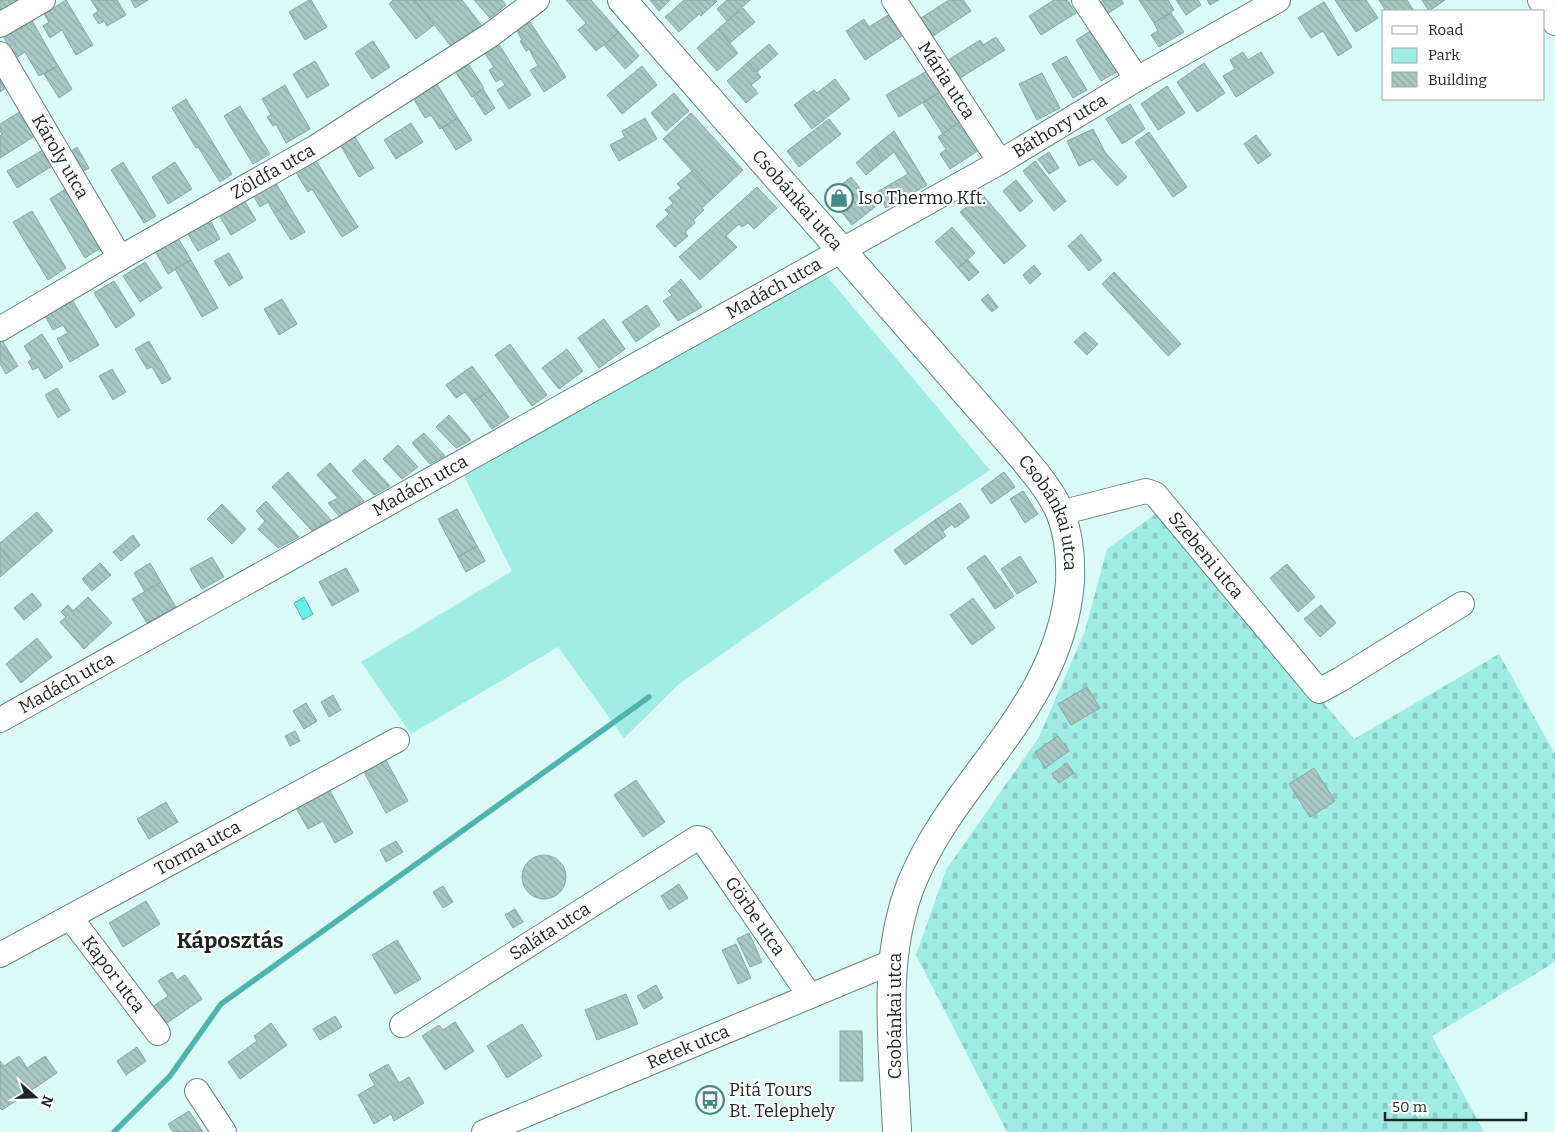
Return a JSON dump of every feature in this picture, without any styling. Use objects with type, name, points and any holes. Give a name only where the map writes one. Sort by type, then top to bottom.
[{"type":"main road","name":"Csobánkai utca","points":[[622,0],[1038,476],[1060,513],[1069,543],[1068,607],[1059,641],[1039,686],[1011,730],[929,846],[912,883],[900,921],[892,962],[892,1044],[897,1132]]},
{"type":"street","points":[[0,25],[43,0]]},
{"type":"street","name":"Zöldfa utca","points":[[0,329],[120,258],[316,147],[489,36],[537,0]]},
{"type":"street","name":"Mária utca","points":[[894,0],[1000,162]]},
{"type":"street","points":[[1084,0],[1137,79]]},
{"type":"street","name":"Báthory utca","points":[[841,250],[1000,162],[1137,79],[1278,0]]},
{"type":"street","points":[[1540,0],[1555,23]]},
{"type":"street","name":"Károly utca","points":[[0,54],[120,258]]},
{"type":"street","name":"Madách utca","points":[[0,720],[841,250]]},
{"type":"street","name":"Szebeni utca","points":[[1060,513],[1146,492],[1155,494],[1318,691],[1341,679],[1462,604]]},
{"type":"street","name":"Torma utca","points":[[0,955],[397,740]]},
{"type":"street","name":"Görbe utca","points":[[697,838],[702,839],[810,996]]},
{"type":"street","name":"Saláta utca","points":[[402,1025],[697,838]]},
{"type":"street","name":"Kapor utca","points":[[70,917],[158,1033]]},
{"type":"street","name":"Retek utca","points":[[484,1132],[892,962]]},
{"type":"street","points":[[197,1091],[224,1132]]},
{"type":"green space","points":[[821,269],[990,470],[879,544],[679,684],[624,738],[558,647],[411,734],[361,662],[512,571],[461,470]]},
{"type":"green space","points":[[1161,510],[1354,739],[1499,654],[1555,754],[1555,962],[1432,1036],[1484,1132],[1007,1132],[916,955],[946,870],[1039,737],[1085,631],[1107,549]]},
{"type":"water","points":[[304,597],[313,614],[303,620],[294,603]]},
{"type":"building","points":[[0,0],[16,0],[18,4],[0,15]]},
{"type":"building","points":[[66,0],[93,45],[76,55],[62,30],[50,38],[43,26],[49,22],[44,14]]},
{"type":"building","points":[[91,0],[117,0],[126,15],[107,26],[104,21],[99,24],[93,15],[98,11]]},
{"type":"building","points":[[131,0],[148,0],[135,8]]},
{"type":"building","points":[[311,0],[327,27],[305,40],[289,12]]},
{"type":"building","points":[[393,0],[415,0],[434,25],[416,39],[389,4]]},
{"type":"building","points":[[415,0],[462,0],[482,26],[453,49]]},
{"type":"building","points":[[474,0],[502,0],[506,5],[490,18]]},
{"type":"building","points":[[566,0],[591,0],[619,32],[596,51],[578,30],[586,23]]},
{"type":"building","points":[[650,0],[670,0],[659,11]]},
{"type":"building","points":[[684,0],[717,1],[701,16],[699,14],[679,32],[665,17]]},
{"type":"building","points":[[727,0],[750,0],[727,21],[717,9]]},
{"type":"building","points":[[949,0],[963,0],[971,11],[933,36],[921,18]]},
{"type":"building","points":[[1054,0],[1067,0],[1076,13],[1041,35],[1029,16]]},
{"type":"building","points":[[1103,0],[1121,0],[1124,3],[1104,16],[1096,5]]},
{"type":"building","points":[[1139,0],[1168,0],[1174,10],[1154,23]]},
{"type":"building","points":[[1176,0],[1198,0],[1201,5],[1186,15]]},
{"type":"building","points":[[1207,0],[1219,0],[1210,5]]},
{"type":"building","points":[[1335,0],[1366,0],[1378,18],[1356,32]]},
{"type":"building","points":[[1379,0],[1407,0],[1413,10],[1385,10]]},
{"type":"building","points":[[1422,0],[1445,0],[1430,10],[1428,10]]},
{"type":"building","points":[[1324,2],[1352,47],[1338,56],[1323,31],[1311,38],[1298,18]]},
{"type":"building","points":[[743,8],[755,22],[730,43],[718,29]]},
{"type":"building","points":[[1171,13],[1184,32],[1159,47],[1151,35],[1158,31],[1154,23]]},
{"type":"building","points":[[888,15],[902,36],[865,60],[846,31],[864,19],[869,27]]},
{"type":"building","points":[[31,19],[58,66],[39,76],[25,52],[16,58],[3,36]]},
{"type":"building","points":[[530,22],[566,77],[544,92],[530,70],[538,66],[529,49],[526,51],[520,41],[522,40],[517,31]]},
{"type":"building","points":[[718,29],[738,53],[717,71],[697,48]]},
{"type":"building","points":[[1092,30],[1118,71],[1101,81],[1076,40]]},
{"type":"building","points":[[619,32],[639,56],[625,69],[604,45]]},
{"type":"building","points":[[996,37],[1005,50],[957,80],[945,62],[980,40],[983,45]]},
{"type":"building","points":[[373,41],[390,67],[372,79],[355,53]]},
{"type":"building","points":[[498,43],[531,95],[509,109],[497,90],[505,85],[501,79],[496,82],[489,70],[494,67],[484,52]]},
{"type":"building","points":[[769,44],[778,54],[757,72],[748,62]]},
{"type":"building","points":[[1243,52],[1248,60],[1261,52],[1274,73],[1236,97],[1223,76],[1235,69],[1230,60]]},
{"type":"building","points":[[1066,56],[1087,90],[1073,98],[1052,64]]},
{"type":"building","points":[[315,61],[329,85],[307,98],[293,74]]},
{"type":"building","points":[[467,62],[484,88],[472,97],[454,70]]},
{"type":"building","points":[[748,62],[761,77],[751,85],[758,93],[746,103],[727,81]]},
{"type":"building","points":[[1204,63],[1225,93],[1197,112],[1177,82]]},
{"type":"building","points":[[58,66],[72,89],[59,98],[44,74]]},
{"type":"building","points":[[642,66],[657,85],[622,114],[607,95]]},
{"type":"building","points":[[927,71],[940,92],[899,117],[886,95]]},
{"type":"building","points":[[1042,73],[1060,108],[1037,120],[1019,84]]},
{"type":"building","points":[[0,79],[6,88],[0,92]]},
{"type":"building","points":[[835,79],[850,99],[812,129],[794,105],[814,90],[817,93]]},
{"type":"building","points":[[435,81],[458,118],[440,129],[431,115],[425,118],[412,96]]},
{"type":"building","points":[[285,85],[310,129],[286,143],[276,124],[273,126],[267,117],[271,115],[262,99]]},
{"type":"building","points":[[1167,86],[1185,113],[1158,130],[1141,104]]},
{"type":"building","points":[[483,89],[495,108],[485,115],[473,96]]},
{"type":"building","points":[[940,92],[960,122],[943,134],[923,103]]},
{"type":"building","points":[[674,93],[689,111],[666,131],[651,113]]},
{"type":"building","points":[[186,99],[232,174],[220,182],[198,147],[196,148],[172,108]]},
{"type":"building","points":[[1130,104],[1145,129],[1122,144],[1106,119]]},
{"type":"building","points":[[240,106],[270,154],[253,164],[224,116]]},
{"type":"building","points":[[21,111],[35,136],[0,158],[0,136],[2,134],[0,124]]},
{"type":"building","points":[[691,113],[743,170],[715,196],[663,139]]},
{"type":"building","points":[[458,118],[472,140],[456,150],[442,128]]},
{"type":"building","points":[[645,118],[657,139],[619,161],[610,145],[625,137],[622,131]]},
{"type":"building","points":[[829,119],[841,134],[799,167],[787,151]]},
{"type":"building","points":[[960,122],[979,150],[950,169],[940,154],[946,149],[938,137]]},
{"type":"building","points":[[411,123],[423,142],[396,159],[384,140]]},
{"type":"building","points":[[1093,129],[1105,152],[1127,177],[1117,186],[1093,159],[1079,166],[1067,141]]},
{"type":"building","points":[[894,131],[927,185],[886,208],[877,192],[908,174],[894,152],[883,161],[874,147]]},
{"type":"building","points":[[352,132],[374,168],[359,177],[338,141]]},
{"type":"building","points":[[1149,132],[1187,187],[1173,197],[1135,142]]},
{"type":"building","points":[[1256,135],[1271,155],[1258,164],[1244,144]]},
{"type":"building","points":[[77,147],[89,168],[79,174],[67,154]]},
{"type":"building","points":[[874,147],[883,161],[866,175],[856,163]]},
{"type":"building","points":[[43,150],[52,166],[17,188],[7,171]]},
{"type":"building","points":[[1049,152],[1059,168],[1049,174],[1038,159]]},
{"type":"building","points":[[313,156],[358,227],[342,237],[312,189],[308,192],[294,169]]},
{"type":"building","points":[[1035,161],[1066,201],[1054,211],[1023,171]]},
{"type":"building","points":[[123,162],[156,216],[144,223],[111,170]]},
{"type":"building","points":[[175,162],[192,189],[168,204],[152,177]]},
{"type":"building","points":[[692,171],[715,196],[693,220],[695,223],[685,232],[688,236],[675,247],[656,226],[669,214],[665,210],[673,203],[669,198],[681,188],[677,184]]},
{"type":"building","points":[[851,177],[875,207],[852,225],[828,195]]},
{"type":"building","points":[[274,180],[288,204],[274,213],[268,202],[260,207],[252,193]]},
{"type":"building","points":[[1016,180],[1033,201],[1020,212],[1003,191]]},
{"type":"building","points":[[757,187],[777,208],[754,229],[748,223],[742,227],[739,224],[726,236],[737,247],[700,280],[679,257]]},
{"type":"building","points":[[67,188],[102,247],[85,258],[50,199]]},
{"type":"building","points":[[982,194],[1026,246],[1004,264],[960,212]]},
{"type":"building","points":[[242,197],[256,220],[231,235],[217,212]]},
{"type":"building","points":[[288,204],[305,232],[291,240],[274,213]]},
{"type":"building","points":[[32,211],[66,268],[48,280],[13,222]]},
{"type":"building","points":[[208,216],[220,239],[198,251],[185,229]]},
{"type":"building","points":[[952,227],[975,253],[958,268],[935,242]]},
{"type":"building","points":[[1081,234],[1102,260],[1089,271],[1068,246]]},
{"type":"building","points":[[177,236],[191,260],[168,274],[154,249]]},
{"type":"building","points":[[229,253],[243,278],[229,286],[214,261]]},
{"type":"building","points":[[191,260],[218,308],[202,317],[175,269]]},
{"type":"building","points":[[968,260],[979,272],[969,281],[958,268]]},
{"type":"building","points":[[145,262],[162,288],[140,302],[123,276]]},
{"type":"building","points":[[1034,265],[1041,274],[1030,284],[1023,275]]},
{"type":"building","points":[[1114,272],[1181,344],[1168,356],[1102,284]]},
{"type":"building","points":[[681,279],[702,307],[678,321],[663,301],[672,295],[668,291]]},
{"type":"building","points":[[114,281],[135,315],[116,328],[94,293]]},
{"type":"building","points":[[988,294],[998,307],[992,312],[981,300]]},
{"type":"building","points":[[71,298],[99,345],[70,362],[57,339],[68,333],[63,325],[53,330],[44,314]]},
{"type":"building","points":[[282,299],[297,324],[279,335],[264,309]]},
{"type":"building","points":[[647,305],[660,325],[636,342],[622,322]]},
{"type":"building","points":[[604,319],[625,349],[599,368],[578,338]]},
{"type":"building","points":[[1085,332],[1098,344],[1087,355],[1074,342]]},
{"type":"building","points":[[42,334],[63,367],[45,379],[38,367],[33,370],[28,362],[32,359],[24,346]]},
{"type":"building","points":[[0,339],[18,366],[6,374],[0,364]]},
{"type":"building","points":[[149,341],[171,379],[162,384],[152,367],[147,369],[135,349]]},
{"type":"building","points":[[510,344],[547,395],[532,406],[495,355]]},
{"type":"building","points":[[567,349],[583,371],[559,389],[542,368]]},
{"type":"building","points":[[472,366],[490,390],[473,402],[465,392],[456,398],[446,385]]},
{"type":"building","points":[[112,369],[126,392],[113,400],[99,376]]},
{"type":"building","points":[[57,388],[70,410],[58,418],[45,395]]},
{"type":"building","points":[[490,390],[509,417],[492,429],[473,402]]},
{"type":"building","points":[[449,415],[471,440],[456,448],[436,427]]},
{"type":"building","points":[[424,433],[445,456],[430,464],[412,443]]},
{"type":"building","points":[[398,445],[418,467],[402,479],[383,459]]},
{"type":"building","points":[[365,459],[390,486],[374,495],[352,471]]},
{"type":"building","points":[[330,463],[364,501],[339,516],[328,503],[338,498],[317,475]]},
{"type":"building","points":[[288,472],[331,520],[312,531],[272,487]]},
{"type":"building","points":[[1004,472],[1015,487],[991,504],[981,489]]},
{"type":"building","points":[[1023,491],[1038,514],[1025,523],[1010,499]]},
{"type":"building","points":[[266,501],[299,537],[278,548],[258,529],[265,521],[256,511]]},
{"type":"building","points":[[960,503],[970,517],[955,528],[952,524],[943,531],[935,520]]},
{"type":"building","points":[[222,504],[246,529],[232,544],[207,519]]},
{"type":"building","points":[[457,509],[477,546],[458,557],[438,519]]},
{"type":"building","points":[[37,512],[53,531],[14,565],[0,548],[0,543]]},
{"type":"building","points":[[935,520],[946,536],[905,565],[894,550]]},
{"type":"building","points":[[133,535],[140,545],[121,561],[113,552]]},
{"type":"building","points":[[477,546],[485,561],[466,572],[458,557]]},
{"type":"building","points":[[0,548],[14,565],[0,577]]},
{"type":"building","points":[[985,555],[1014,596],[995,609],[967,568]]},
{"type":"building","points":[[1020,556],[1037,582],[1017,594],[1001,569]]},
{"type":"building","points":[[212,557],[224,577],[202,589],[190,569]]},
{"type":"building","points":[[100,563],[111,575],[92,591],[82,579]]},
{"type":"building","points":[[150,563],[161,582],[145,592],[134,573]]},
{"type":"building","points":[[1287,564],[1315,597],[1298,612],[1270,578]]},
{"type":"building","points":[[346,568],[359,591],[332,606],[319,582]]},
{"type":"building","points":[[161,582],[176,607],[147,623],[132,599]]},
{"type":"building","points":[[32,593],[42,605],[24,620],[14,608]]},
{"type":"building","points":[[88,597],[112,623],[84,649],[60,622],[66,617],[61,612],[68,605],[73,611]]},
{"type":"building","points":[[973,598],[995,628],[972,645],[950,615]]},
{"type":"building","points":[[1321,605],[1336,623],[1320,637],[1304,619]]},
{"type":"building","points":[[37,638],[52,657],[21,683],[6,664]]},
{"type":"building","points":[[1087,687],[1100,708],[1071,725],[1058,704]]},
{"type":"building","points":[[333,695],[341,710],[329,717],[321,702]]},
{"type":"building","points":[[306,703],[317,721],[304,729],[293,711]]},
{"type":"building","points":[[295,731],[300,741],[290,746],[285,736]]},
{"type":"building","points":[[1058,736],[1069,751],[1045,768],[1035,752]]},
{"type":"building","points":[[386,760],[408,801],[386,813],[364,772]]},
{"type":"building","points":[[1067,763],[1074,773],[1059,783],[1052,774]]},
{"type":"building","points":[[1314,768],[1335,801],[1310,817],[1289,784]]},
{"type":"building","points":[[636,780],[665,822],[643,837],[614,795]]},
{"type":"building","points":[[329,789],[353,833],[335,843],[323,821],[308,829],[296,808]]},
{"type":"building","points":[[166,802],[178,822],[149,839],[137,819]]},
{"type":"building","points":[[396,841],[403,852],[386,862],[380,850]]},
{"type":"building","points":[[548,855],[560,861],[565,868],[565,886],[560,893],[553,898],[540,899],[532,896],[525,889],[522,873],[525,865],[532,858]]},
{"type":"building","points":[[679,884],[688,898],[669,910],[661,896]]},
{"type":"building","points":[[443,886],[453,902],[443,908],[433,892]]},
{"type":"building","points":[[146,901],[160,924],[123,947],[109,923]]},
{"type":"building","points":[[515,909],[523,922],[513,928],[505,915]]},
{"type":"building","points":[[749,933],[762,962],[750,967],[737,939]]},
{"type":"building","points":[[397,940],[421,979],[395,994],[372,955]]},
{"type":"building","points":[[736,944],[751,978],[738,984],[722,950]]},
{"type":"building","points":[[172,972],[177,980],[185,975],[202,999],[164,1025],[152,1007],[168,996],[158,981]]},
{"type":"building","points":[[656,985],[663,998],[644,1009],[637,996]]},
{"type":"building","points":[[626,994],[638,1024],[597,1040],[585,1010]]},
{"type":"building","points":[[335,1016],[342,1027],[320,1040],[313,1029]]},
{"type":"building","points":[[455,1022],[474,1051],[445,1070],[422,1036],[439,1025],[443,1030]]},
{"type":"building","points":[[271,1023],[287,1045],[240,1079],[228,1062],[257,1041],[254,1036]]},
{"type":"building","points":[[522,1024],[542,1056],[507,1078],[487,1046]]},
{"type":"building","points":[[840,1031],[862,1031],[863,1081],[840,1081]]},
{"type":"building","points":[[137,1047],[146,1061],[126,1075],[117,1061]]},
{"type":"building","points":[[19,1056],[27,1068],[45,1056],[57,1073],[2,1110],[0,1108],[0,1061],[4,1066]]},
{"type":"building","points":[[388,1064],[399,1083],[409,1077],[424,1103],[394,1121],[391,1114],[374,1124],[358,1095],[375,1085],[369,1075]]},
{"type":"building","points":[[189,1111],[203,1132],[173,1132],[168,1124]]},
{"type":"waterway","points":[[114,1132],[170,1076],[221,1004],[649,697]]},
{"type":"place","name":"Iso Thermo Kft.","points":[[839,198]]},
{"type":"place","name":"Pitá Tours Bt. Telephely","points":[[710,1100]]},
{"type":"district","name":"Káposztás","points":[[230,940]]}]
